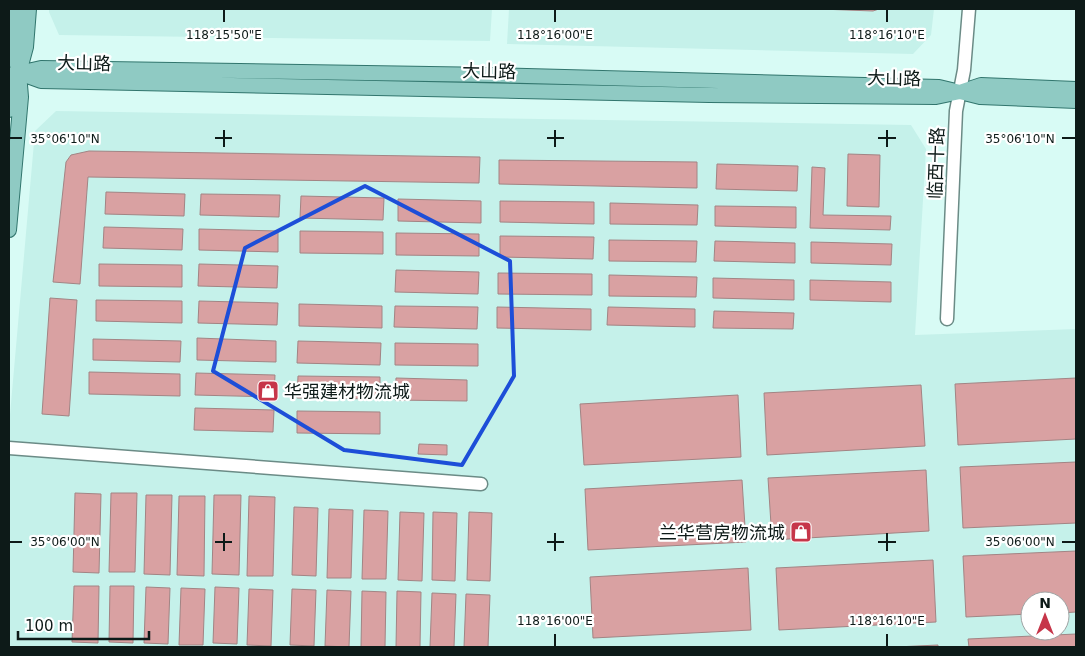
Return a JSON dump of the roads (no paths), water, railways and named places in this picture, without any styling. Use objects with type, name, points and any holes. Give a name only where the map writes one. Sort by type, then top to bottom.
[{"type":"main road","points":[[9,174],[16,9]]},
{"type":"main road","points":[[9,110],[12,73],[26,47],[29,9]]},
{"type":"main road","name":"大山路","points":[[12,73],[42,68],[503,76],[939,87],[980,97],[1076,101]]},
{"type":"main road","points":[[9,230],[21,96],[12,73]]},
{"type":"main road","name":"大山路","points":[[960,92],[981,86],[1076,89]]},
{"type":"street","name":"临西十路","points":[[947,319],[956,111],[964,70],[969,9]]},
{"type":"street","points":[[9,448],[481,484]]},
{"type":"place","name":"华强建材物流城","points":[[268,391]]},
{"type":"place","name":"兰华营房物流城","points":[[801,532]]}]
